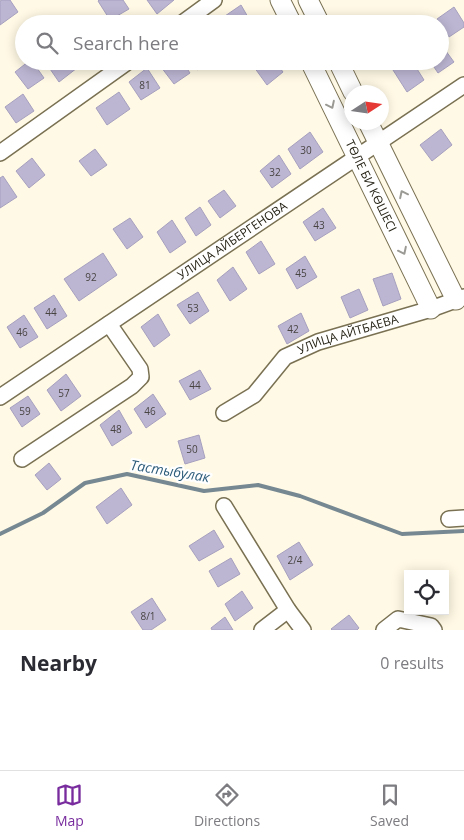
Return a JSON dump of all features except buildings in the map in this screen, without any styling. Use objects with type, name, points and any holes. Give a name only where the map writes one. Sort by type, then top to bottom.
[{"type":"main road","points":[[280,0],[288,15]]},
{"type":"main road","points":[[308,0],[316,15]]},
{"type":"main road","name":"ТӨЛЕ БИ КӨШЕСІ","points":[[314,70],[431,309]]},
{"type":"main road","points":[[342,70],[350,85]]},
{"type":"main road","name":"ТӨЛЕ БИ КӨШЕСІ","points":[[372,130],[460,298]]},
{"type":"street","points":[[193,15],[214,0]]},
{"type":"street","points":[[0,153],[116,70]]},
{"type":"street","name":"УЛИЦА АЙБЕРГЕНОВА","points":[[0,397],[464,86]]},
{"type":"street","name":"УЛИЦА АЙТБАЕВА","points":[[224,413],[254,395],[285,357],[318,342],[431,309],[460,298]]},
{"type":"street","points":[[22,459],[132,386],[141,377],[140,369],[109,324]]},
{"type":"street","points":[[224,506],[288,610],[303,630]]},
{"type":"street","points":[[262,630],[288,610]]},
{"type":"street","points":[[384,630],[398,619],[433,628]]},
{"type":"waterway","name":"Тастыбулак","points":[[0,534],[43,513],[85,483],[127,474],[204,491],[258,485],[300,496],[402,534],[464,531]]}]
